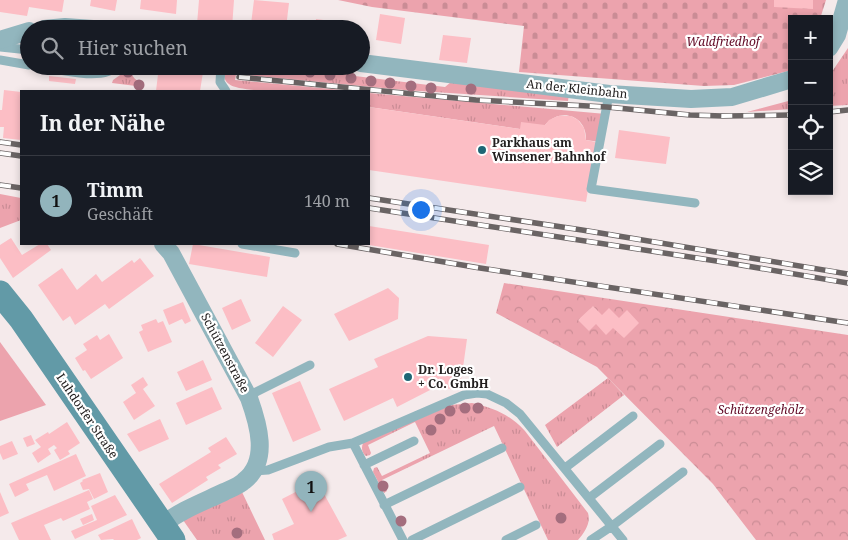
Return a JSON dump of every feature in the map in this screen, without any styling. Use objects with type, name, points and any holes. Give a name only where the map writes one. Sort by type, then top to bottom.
[{"type":"main road","name":"Luhdorfer Straße","points":[[0,293],[21,319],[167,532]]},
{"type":"street","points":[[838,40],[847,0]]},
{"type":"street","points":[[0,40],[20,34]]},
{"type":"street","name":"An der Kleinbahn","points":[[370,63],[609,94],[692,99],[732,97],[788,81]]},
{"type":"street","name":"Schützenstraße","points":[[165,245],[171,253],[248,398],[257,421],[260,439],[259,454],[254,471]]},
{"type":"street","points":[[167,532],[174,516],[244,482],[254,471]]},
{"type":"lane","points":[[0,48],[20,49]]},
{"type":"lane","points":[[0,60],[20,63]]},
{"type":"lane","points":[[220,75],[220,82],[225,90]]},
{"type":"lane","points":[[609,94],[591,189],[695,203]]},
{"type":"lane","points":[[247,245],[295,254]]},
{"type":"lane","points":[[248,398],[256,392],[310,365]]},
{"type":"lane","points":[[254,471],[268,470],[329,448],[353,443],[464,395],[487,394],[506,403],[532,427],[623,540]]},
{"type":"lane","points":[[565,468],[633,416]]},
{"type":"lane","points":[[364,465],[414,441]]},
{"type":"lane","points":[[353,443],[403,540]]},
{"type":"lane","points":[[589,498],[660,444]]},
{"type":"lane","points":[[384,504],[502,448]]},
{"type":"lane","points":[[591,540],[683,472]]},
{"type":"lane","points":[[412,540],[520,486]]},
{"type":"lane","points":[[506,540],[536,525]]},
{"type":"green space","name":"Waldfriedhof","points":[[338,0],[826,0],[821,15],[788,15],[788,71],[734,85],[704,86],[519,72],[524,26],[372,7]]},
{"type":"green space","points":[[848,48],[848,105],[833,106],[833,70]]},
{"type":"green space","points":[[120,75],[132,75],[144,83],[144,87],[112,83]]},
{"type":"green space","points":[[236,75],[235,80],[342,90],[251,90],[229,84],[224,76]]},
{"type":"green space","points":[[246,75],[354,75],[445,87],[451,82],[569,94],[568,101],[404,90]]},
{"type":"green space","points":[[370,93],[606,114],[600,142],[586,140],[582,125],[572,116],[558,116],[551,119],[545,125],[520,129],[370,107]]},
{"type":"green space","points":[[788,101],[788,109],[747,112]]},
{"type":"green space","points":[[0,194],[20,198],[20,220],[0,228]]},
{"type":"green space","name":"Schützengehölz","points":[[504,283],[848,335],[848,540],[756,540],[713,484],[597,367],[496,313]]},
{"type":"green space","points":[[0,342],[46,405],[0,421]]},
{"type":"green space","points":[[608,378],[624,395],[557,447],[545,425]]},
{"type":"green space","points":[[472,403],[501,412],[525,431],[588,513],[587,527],[578,540],[548,540],[494,426],[382,480],[387,491],[384,493],[373,472],[374,468],[377,467],[382,476],[430,453],[415,422],[368,445],[370,455],[366,456],[364,453],[362,449],[363,443],[451,405]]},
{"type":"green space","points":[[242,492],[265,540],[197,540],[183,520]]},
{"type":"building","points":[[0,0],[64,0],[62,12],[29,7],[27,16],[0,12]]},
{"type":"building","points":[[91,0],[117,0],[115,11],[90,6]]},
{"type":"building","points":[[141,0],[177,0],[176,14],[140,9]]},
{"type":"building","points":[[199,0],[234,0],[233,20],[197,20]]},
{"type":"building","points":[[254,0],[289,3],[287,20],[252,20]]},
{"type":"building","points":[[774,0],[813,0],[813,9],[774,7]]},
{"type":"building","points":[[380,14],[405,18],[401,44],[376,40]]},
{"type":"building","points":[[443,35],[471,38],[467,63],[439,60]]},
{"type":"building","points":[[158,75],[203,75],[200,90],[156,90]]},
{"type":"building","points":[[49,76],[76,79],[75,84],[49,81]]},
{"type":"building","points":[[4,90],[20,92],[20,140],[3,138],[4,127],[0,127],[0,110],[2,110]]},
{"type":"building","name":"Parkhaus am Winsener Bahnhof","points":[[370,107],[520,129],[521,122],[545,125],[549,120],[558,116],[571,116],[578,120],[584,128],[586,140],[596,142],[586,202],[370,170]]},
{"type":"building","points":[[619,130],[670,137],[666,164],[615,158]]},
{"type":"building","points":[[370,226],[489,245],[486,264],[369,245]]},
{"type":"building","points":[[11,238],[22,255],[38,245],[48,245],[51,250],[13,278],[0,258],[0,245]]},
{"type":"building","points":[[193,245],[270,257],[267,277],[189,264]]},
{"type":"building","points":[[140,258],[154,276],[109,309],[105,304],[75,325],[70,316],[63,321],[38,285],[62,268],[77,290],[96,274],[102,282],[132,260],[134,263]]},
{"type":"building","points":[[388,288],[399,298],[398,319],[349,341],[334,314]]},
{"type":"building","points":[[241,299],[251,321],[232,330],[222,308]]},
{"type":"building","points":[[183,302],[191,321],[185,324],[182,319],[169,325],[163,310]]},
{"type":"building","points":[[283,306],[302,320],[273,357],[255,343]]},
{"type":"building","points":[[593,306],[602,315],[609,308],[619,318],[627,310],[639,323],[624,338],[613,328],[606,335],[596,324],[589,331],[578,320]]},
{"type":"building","points":[[156,319],[158,323],[163,321],[172,342],[148,352],[139,332],[143,330],[141,325]]},
{"type":"building","points":[[109,334],[123,358],[91,379],[85,370],[83,371],[75,358],[87,350],[83,344],[97,335],[100,340]]},
{"type":"building","name":"Dr. Loges + Co. GmbH","points":[[428,336],[467,339],[460,389],[434,388],[397,407],[393,398],[344,421],[329,389],[378,367],[374,359]]},
{"type":"building","points":[[203,360],[212,380],[186,391],[177,372]]},
{"type":"building","points":[[143,377],[148,385],[143,389],[155,406],[134,420],[123,402],[136,393],[131,385]]},
{"type":"building","points":[[300,381],[321,430],[293,442],[272,393]]},
{"type":"building","points":[[212,387],[222,409],[186,425],[176,403]]},
{"type":"building","points":[[160,419],[169,439],[139,452],[127,434]]},
{"type":"building","points":[[67,422],[80,443],[68,451],[70,454],[60,460],[54,450],[57,448],[54,445],[48,449],[51,454],[38,463],[32,453],[41,447],[35,440],[48,432],[49,434]]},
{"type":"building","points":[[31,435],[35,444],[27,447],[23,438]]},
{"type":"building","points":[[226,437],[237,454],[218,465],[221,468],[206,477],[208,480],[172,503],[159,484],[211,452],[208,448]]},
{"type":"building","points":[[12,441],[18,454],[3,460],[0,446]]},
{"type":"building","points":[[76,454],[86,476],[54,491],[47,475],[26,484],[29,490],[15,497],[9,484]]},
{"type":"building","points":[[100,473],[108,492],[94,499],[89,489],[83,490],[80,483],[82,480]]},
{"type":"building","points":[[317,481],[347,536],[338,540],[274,540],[272,534],[294,524],[282,499]]},
{"type":"building","points":[[89,490],[93,499],[87,502],[90,509],[63,521],[61,518],[44,525],[51,540],[19,540],[11,523]]},
{"type":"building","points":[[0,492],[9,513],[0,517]]},
{"type":"building","points":[[115,495],[127,515],[75,539],[71,531],[97,520],[91,506]]},
{"type":"building","points":[[92,514],[94,520],[83,525],[80,519]]},
{"type":"building","points":[[132,519],[141,538],[137,540],[101,540],[98,535]]},
{"type":"railway","points":[[239,77],[476,100],[607,107],[690,115],[788,115]]},
{"type":"railway","points":[[833,112],[848,110]]},
{"type":"railway","points":[[0,142],[20,145]]},
{"type":"railway","points":[[0,153],[20,156]]},
{"type":"railway","points":[[0,185],[20,188]]},
{"type":"railway","points":[[370,198],[582,230],[848,274]]},
{"type":"railway","points":[[370,208],[848,283]]},
{"type":"railway","points":[[343,245],[480,268],[848,323]]},
{"type":"place","name":"Parkhaus am Winsener Bahnhof","points":[[482,150]]},
{"type":"place","name":"Dr. Loges + Co. GmbH","points":[[408,377]]},
{"type":"place","name":"Timm","points":[[311,512]]}]
